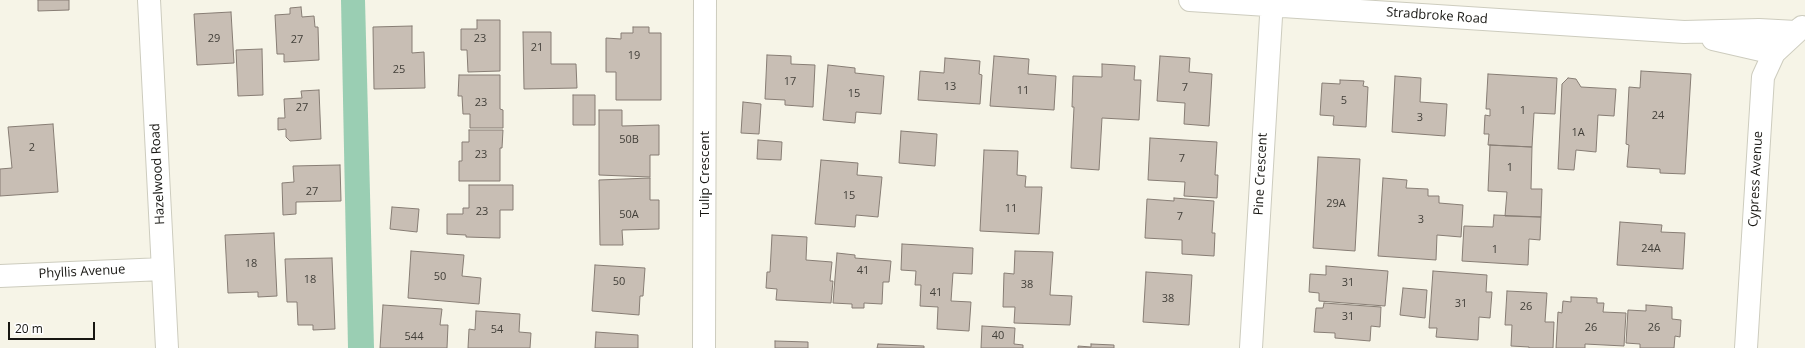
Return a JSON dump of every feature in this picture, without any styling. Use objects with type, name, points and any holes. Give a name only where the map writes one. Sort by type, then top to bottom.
[{"type":"street","name":"Hazelwood Road","points":[[149,0],[167,348]]},
{"type":"street","name":"Tulip Crescent","points":[[704,348],[705,0]]},
{"type":"street","name":"Stradbroke Road","points":[[1190,0],[1272,3],[1684,32],[1801,28]]},
{"type":"street","name":"Pine Crescent","points":[[1251,348],[1272,3]]},
{"type":"street","name":"Cypress Avenue","points":[[1746,348],[1763,77],[1774,53],[1801,28]]},
{"type":"street","name":"Stradbroke Road","points":[[1684,32],[1774,53]]},
{"type":"street","name":"Phyllis Avenue","points":[[0,276],[163,268]]},
{"type":"green space","points":[[341,0],[365,0],[374,348],[348,348]]},
{"type":"building","points":[[38,0],[69,0],[69,10],[38,11]]},
{"type":"building","points":[[301,7],[302,17],[314,16],[315,27],[318,27],[319,60],[284,62],[284,54],[277,54],[275,15],[290,14],[290,8]]},
{"type":"building","points":[[231,12],[234,63],[197,65],[194,14]]},
{"type":"building","points":[[477,20],[500,20],[500,71],[468,72],[467,50],[461,50],[461,29],[477,29]]},
{"type":"building","points":[[412,26],[412,53],[424,52],[425,88],[374,89],[373,27]]},
{"type":"building","points":[[633,27],[649,27],[649,33],[661,33],[661,100],[616,100],[616,72],[606,72],[606,38],[621,39],[621,33],[633,33]]},
{"type":"building","points":[[523,32],[551,32],[551,64],[576,64],[577,88],[524,89]]},
{"type":"building","points":[[262,49],[263,95],[238,96],[236,50]]},
{"type":"building","points":[[767,55],[791,56],[791,64],[815,65],[813,107],[785,105],[785,100],[765,99]]},
{"type":"building","points":[[994,56],[1029,59],[1028,74],[1056,76],[1054,110],[990,106]]},
{"type":"building","points":[[1160,56],[1190,58],[1189,72],[1212,74],[1209,126],[1184,124],[1185,103],[1157,101]]},
{"type":"building","points":[[945,58],[980,61],[979,74],[982,75],[980,104],[918,100],[920,71],[944,73]]},
{"type":"building","points":[[1102,64],[1135,66],[1134,80],[1141,80],[1139,120],[1102,118],[1099,170],[1071,168],[1074,107],[1072,107],[1073,76],[1102,77]]},
{"type":"building","points":[[828,65],[855,68],[855,73],[884,76],[881,114],[856,112],[855,123],[823,120]]},
{"type":"building","points":[[1641,71],[1691,74],[1685,174],[1660,173],[1660,169],[1627,167],[1629,145],[1626,144],[1629,87],[1640,88]]},
{"type":"building","points":[[1488,74],[1557,78],[1555,114],[1534,113],[1532,147],[1488,145],[1489,134],[1484,134],[1485,115],[1490,116],[1490,109],[1486,109]]},
{"type":"building","points":[[459,75],[500,75],[500,109],[503,110],[503,128],[470,128],[470,114],[463,114],[462,96],[458,96]]},
{"type":"building","points":[[1395,76],[1421,78],[1420,102],[1447,104],[1445,136],[1392,132]]},
{"type":"building","points":[[1568,78],[1576,79],[1581,87],[1616,89],[1614,116],[1598,115],[1596,152],[1576,150],[1574,170],[1558,169],[1562,84]]},
{"type":"building","points":[[1340,80],[1364,81],[1363,86],[1368,87],[1366,127],[1333,125],[1334,116],[1320,115],[1322,83],[1340,84]]},
{"type":"building","points":[[319,90],[321,139],[290,141],[286,137],[286,129],[278,130],[278,118],[285,118],[284,99],[302,98],[301,91]]},
{"type":"building","points":[[573,95],[595,95],[595,125],[573,125]]},
{"type":"building","points":[[743,102],[761,104],[759,134],[741,133]]},
{"type":"building","points":[[599,110],[622,110],[622,126],[659,125],[659,155],[650,155],[650,177],[599,175]]},
{"type":"building","points":[[53,124],[58,192],[0,196],[0,169],[12,168],[8,127]]},
{"type":"building","points":[[469,130],[503,130],[502,148],[500,148],[500,181],[459,181],[459,161],[462,161],[462,142],[469,142]]},
{"type":"building","points":[[901,131],[937,134],[935,166],[899,163]]},
{"type":"building","points":[[1150,138],[1217,142],[1215,175],[1218,175],[1217,198],[1184,196],[1185,182],[1148,180]]},
{"type":"building","points":[[758,140],[782,142],[781,160],[757,159]]},
{"type":"building","points":[[1490,145],[1532,147],[1531,189],[1542,189],[1541,217],[1505,216],[1507,192],[1488,191]]},
{"type":"building","points":[[984,150],[1018,151],[1017,175],[1026,176],[1025,187],[1042,187],[1039,234],[980,231]]},
{"type":"building","points":[[1318,157],[1360,159],[1355,251],[1313,248]]},
{"type":"building","points":[[821,160],[858,163],[857,175],[882,177],[878,217],[856,215],[855,227],[815,224]]},
{"type":"building","points":[[340,165],[341,201],[296,202],[296,214],[283,215],[282,183],[294,182],[293,166]]},
{"type":"building","points":[[650,178],[650,200],[659,200],[659,229],[622,230],[623,245],[600,245],[599,180]]},
{"type":"building","points":[[1383,178],[1407,180],[1406,188],[1428,189],[1428,196],[1439,196],[1439,203],[1463,205],[1461,237],[1437,235],[1436,260],[1378,256]]},
{"type":"building","points":[[469,185],[513,185],[513,210],[500,210],[500,238],[466,237],[466,235],[447,234],[447,214],[463,214],[463,208],[469,208]]},
{"type":"building","points":[[1174,198],[1214,201],[1212,233],[1215,233],[1214,256],[1182,254],[1182,240],[1145,238],[1147,199],[1174,201]]},
{"type":"building","points":[[392,207],[419,209],[417,232],[390,229]]},
{"type":"building","points":[[1494,215],[1541,217],[1540,240],[1529,239],[1528,265],[1462,261],[1464,226],[1493,227]]},
{"type":"building","points":[[1620,222],[1662,225],[1661,232],[1685,233],[1683,269],[1617,265]]},
{"type":"building","points":[[274,233],[277,296],[258,297],[258,292],[228,293],[225,235]]},
{"type":"building","points":[[772,235],[807,237],[806,260],[832,262],[830,281],[833,281],[831,303],[776,300],[777,289],[766,288],[767,272],[770,272]]},
{"type":"building","points":[[902,244],[973,248],[972,274],[953,273],[951,301],[971,302],[969,331],[937,329],[938,307],[920,306],[921,285],[915,285],[916,271],[901,270]]},
{"type":"building","points":[[411,251],[464,255],[462,276],[481,278],[479,304],[408,298]]},
{"type":"building","points":[[1015,251],[1053,252],[1050,295],[1072,296],[1070,325],[1014,323],[1015,307],[1003,307],[1004,273],[1014,274]]},
{"type":"building","points":[[837,253],[855,255],[855,258],[891,261],[889,282],[883,282],[882,304],[864,303],[864,308],[852,308],[852,304],[833,303]]},
{"type":"building","points":[[332,258],[335,329],[313,330],[313,325],[298,325],[297,302],[287,302],[285,259]]},
{"type":"building","points":[[595,265],[645,268],[643,296],[640,296],[639,315],[592,311]]},
{"type":"building","points":[[1326,266],[1388,271],[1385,306],[1319,301],[1319,293],[1309,292],[1310,274],[1326,275]]},
{"type":"building","points":[[1433,271],[1487,275],[1486,292],[1492,292],[1490,318],[1479,317],[1478,340],[1436,337],[1437,328],[1429,328]]},
{"type":"building","points":[[1146,272],[1192,275],[1189,325],[1143,322]]},
{"type":"building","points":[[1403,288],[1427,290],[1425,318],[1400,315]]},
{"type":"building","points":[[1507,291],[1547,293],[1545,322],[1554,322],[1553,348],[1511,346],[1512,325],[1505,325]]},
{"type":"building","points":[[1571,297],[1597,298],[1597,303],[1604,303],[1603,312],[1626,313],[1624,346],[1585,344],[1585,348],[1556,348],[1558,312],[1562,313],[1563,301],[1571,302]]},
{"type":"building","points":[[1324,303],[1381,307],[1380,327],[1371,326],[1370,341],[1335,338],[1335,333],[1314,332],[1316,308],[1323,308]]},
{"type":"building","points":[[383,305],[442,309],[440,325],[448,325],[447,348],[380,348]]},
{"type":"building","points":[[1646,305],[1672,307],[1672,319],[1681,320],[1680,337],[1675,336],[1674,348],[1640,348],[1640,344],[1626,343],[1628,310],[1646,311]]},
{"type":"building","points":[[476,311],[520,314],[519,332],[531,333],[530,348],[468,348],[469,329],[475,330]]},
{"type":"building","points":[[982,326],[1015,328],[1014,344],[1023,345],[1023,348],[981,348]]},
{"type":"building","points":[[596,332],[638,335],[638,348],[595,348]]},
{"type":"building","points":[[775,341],[808,342],[808,348],[775,348]]},
{"type":"building","points":[[878,344],[924,346],[924,348],[877,348]]},
{"type":"building","points":[[1091,344],[1114,345],[1114,348],[1078,348],[1078,346],[1091,347]]}]
